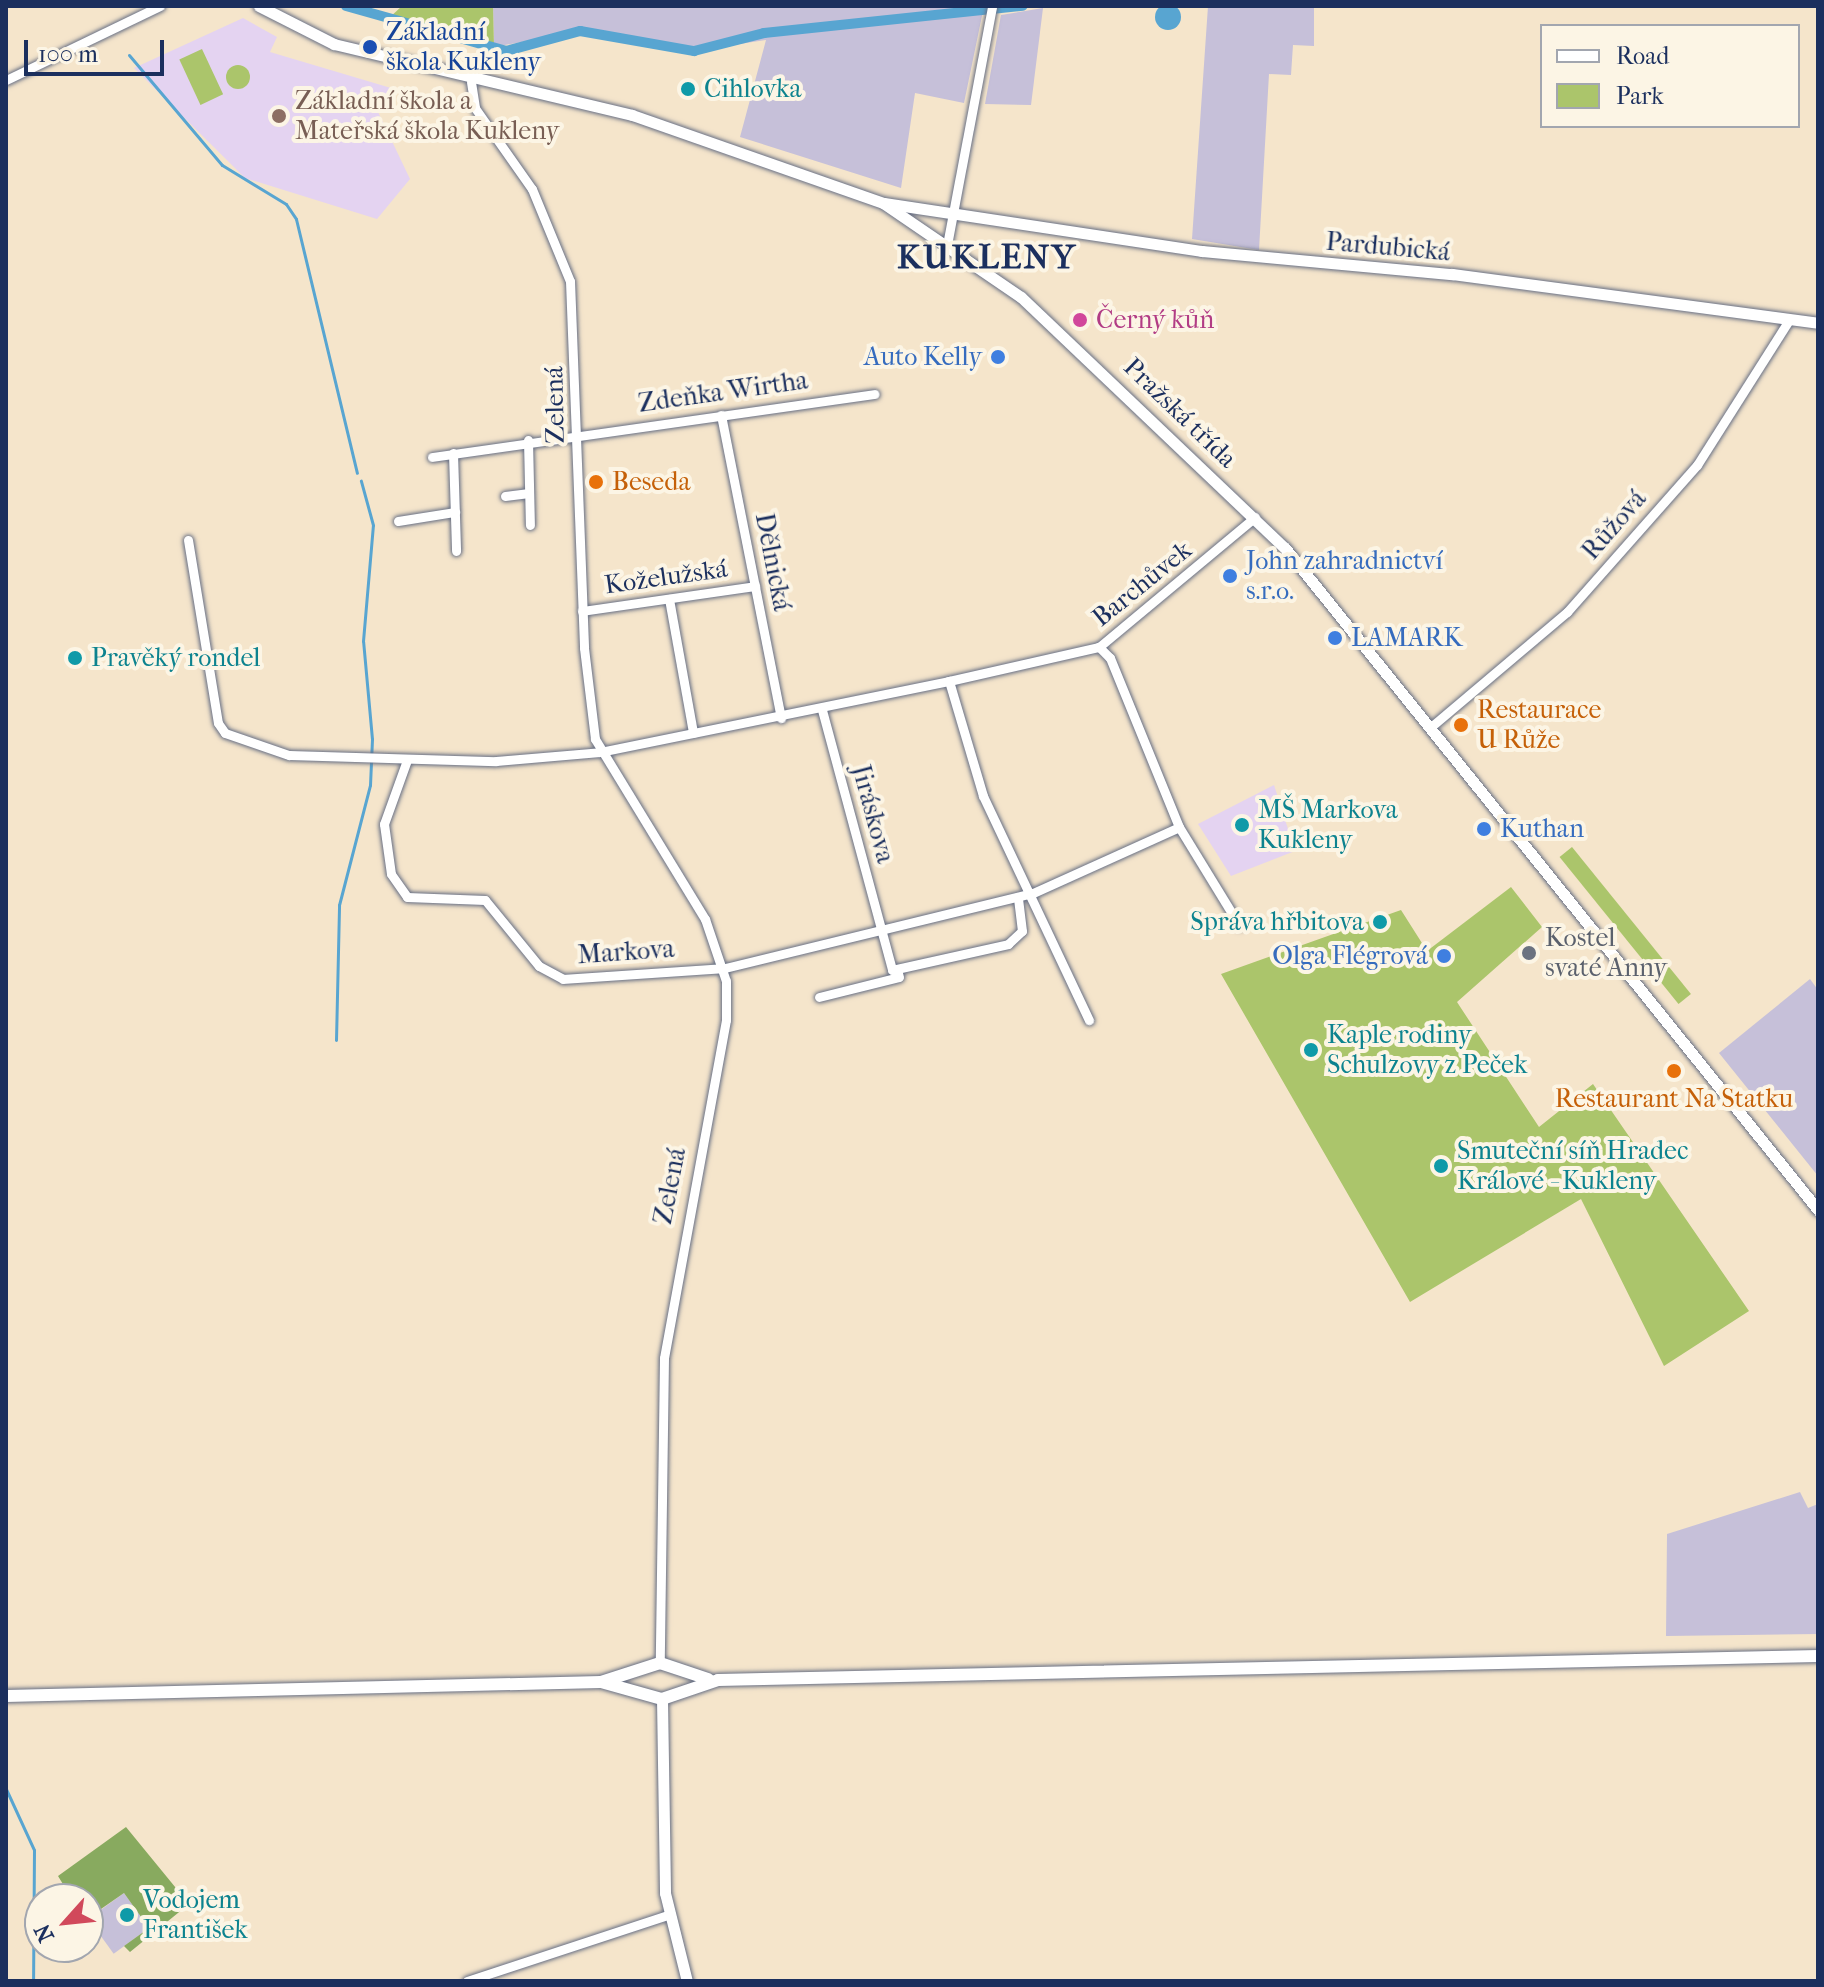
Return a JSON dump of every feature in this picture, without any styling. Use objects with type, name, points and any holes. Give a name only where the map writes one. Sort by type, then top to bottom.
[{"type":"main road","points":[[601,1682],[657,1697],[718,1680],[1818,1656]]},
{"type":"main road","points":[[6,1696],[601,1682],[661,1666],[718,1680]]},
{"type":"main road","points":[[661,1666],[676,1691]]},
{"type":"main road","points":[[657,1697],[644,1682],[661,1666]]},
{"type":"street","points":[[6,80],[160,6]]},
{"type":"street","name":"Pražská třída","points":[[259,6],[334,44],[471,82],[632,115],[883,203],[947,245],[1053,323],[1255,517],[1432,726],[1818,1210]]},
{"type":"street","points":[[947,245],[992,6]]},
{"type":"street","name":"Zelená","points":[[471,82],[475,108],[532,189],[570,281],[578,434],[582,611],[600,752],[698,906],[725,968],[726,1020],[664,1358],[661,1666]]},
{"type":"street","name":"Pardubická","points":[[883,203],[1818,323]]},
{"type":"street","name":"Růžová","points":[[1432,726],[1567,612],[1687,476],[1782,341],[1789,320]]},
{"type":"street","name":"Zdeňka Wirtha","points":[[432,457],[528,440],[875,394]]},
{"type":"street","name":"Dělnická","points":[[721,415],[781,718]]},
{"type":"street","points":[[528,440],[530,525]]},
{"type":"street","points":[[453,453],[456,551]]},
{"type":"street","points":[[505,496],[529,493]]},
{"type":"street","points":[[398,521],[455,512]]},
{"type":"street","name":"Barchůvek","points":[[944,682],[1099,647],[1255,517]]},
{"type":"street","points":[[188,540],[209,690],[225,733],[289,755],[407,760],[600,752],[822,710],[944,682],[983,796],[1033,893],[1089,1020]]},
{"type":"street","name":"Koželužská","points":[[582,611],[755,586]]},
{"type":"street","points":[[669,599],[693,733]]},
{"type":"street","points":[[1099,647],[1110,658],[1179,827],[1239,925]]},
{"type":"street","name":"Jiráskova","points":[[822,710],[881,930]]},
{"type":"street","name":"Markova","points":[[407,760],[384,824],[391,874],[407,897],[485,900],[539,966],[563,979],[725,968],[1018,897],[1179,827]]},
{"type":"street","points":[[897,969],[1008,944],[1022,931],[1018,897]]},
{"type":"street","points":[[819,997],[899,977],[881,930]]},
{"type":"street","points":[[657,1697],[668,1915],[687,1981]]},
{"type":"street","points":[[467,1981],[668,1915]]},
{"type":"shaded area","points":[[493,6],[984,6],[964,103],[915,93],[901,188],[740,137],[766,40],[694,51],[588,30],[494,47]]},
{"type":"shaded area","points":[[1208,6],[1314,6],[1314,46],[1293,45],[1291,75],[1269,74],[1259,250],[1192,239]]},
{"type":"shaded area","points":[[1043,8],[1031,105],[985,104],[1001,15]]},
{"type":"shaded area","name":"Základní škola a Mateřská škola Kukleny","points":[[243,18],[277,37],[270,52],[391,88],[378,112],[410,179],[377,219],[245,178],[134,68]]},
{"type":"shaded area","points":[[1274,785],[1295,851],[1231,876],[1198,824]]},
{"type":"shaded area","points":[[1810,979],[1818,990],[1818,1176],[1719,1053]]},
{"type":"shaded area","points":[[1800,1492],[1808,1508],[1818,1504],[1818,1634],[1666,1636],[1667,1534]]},
{"type":"shaded area","points":[[124,1893],[149,1928],[114,1954],[104,1940],[104,1908]]},
{"type":"green space","points":[[402,6],[493,6],[494,47],[388,19]]},
{"type":"green space","points":[[202,49],[223,94],[200,105],[179,60]]},
{"type":"green space","points":[[238,65],[247,68],[250,77],[247,86],[238,89],[229,86],[226,77],[229,68]]},
{"type":"green space","points":[[1572,847],[1691,994],[1679,1004],[1560,857]]},
{"type":"green space","points":[[1511,887],[1542,927],[1457,1002],[1539,1127],[1593,1084],[1749,1311],[1664,1366],[1581,1199],[1410,1302],[1221,974],[1401,910],[1427,951]]},
{"type":"green space","points":[[126,1827],[189,1904],[130,1952],[124,1946],[149,1928],[124,1893],[104,1907],[104,1883],[62,1883],[58,1876]]},
{"type":"water","points":[[1168,4],[1177,8],[1181,17],[1177,26],[1168,30],[1159,26],[1155,17],[1159,8]]},
{"type":"waterway","points":[[346,6],[506,51],[580,31],[694,51],[764,33],[1023,6]]},
{"type":"waterway","points":[[129,55],[222,165],[286,204],[296,219],[357,473]]},
{"type":"waterway","points":[[336,1040],[339,905],[370,785],[372,739],[363,641],[373,525],[361,481]]},
{"type":"waterway","points":[[6,1789],[34,1850],[33,1981]]},
{"type":"place","name":"Základní škola Kukleny","points":[[370,47]]},
{"type":"place","name":"Cihlovka","points":[[688,89]]},
{"type":"place","name":"Základní škola a Mateřská škola Kukleny","points":[[279,116]]},
{"type":"place","name":"Černý kůň","points":[[1080,320]]},
{"type":"place","name":"Auto Kelly","points":[[998,357]]},
{"type":"place","name":"Beseda","points":[[596,482]]},
{"type":"place","name":"John zahradnictví s.r.o.","points":[[1230,576]]},
{"type":"place","name":"LAMARK","points":[[1335,638]]},
{"type":"place","name":"Pravěký rondel","points":[[75,658]]},
{"type":"place","name":"Restaurace U Růže","points":[[1461,725]]},
{"type":"place","name":"MŠ Markova Kukleny","points":[[1242,825]]},
{"type":"place","name":"Kuthan","points":[[1484,829]]},
{"type":"place","name":"Správa hřbitova","points":[[1380,922]]},
{"type":"place","name":"Kostel svaté Anny","points":[[1529,953]]},
{"type":"place","name":"Olga Flégrová","points":[[1444,956]]},
{"type":"place","name":"Kaple rodiny Schulzovy z Peček","points":[[1311,1050]]},
{"type":"place","name":"Restaurant Na Statku","points":[[1674,1071]]},
{"type":"place","name":"Smuteční síň Hradec Králové - Kukleny","points":[[1441,1166]]},
{"type":"place","name":"Vodojem František","points":[[127,1915]]},
{"type":"district","name":"KUKLENY","points":[[987,258]]}]
